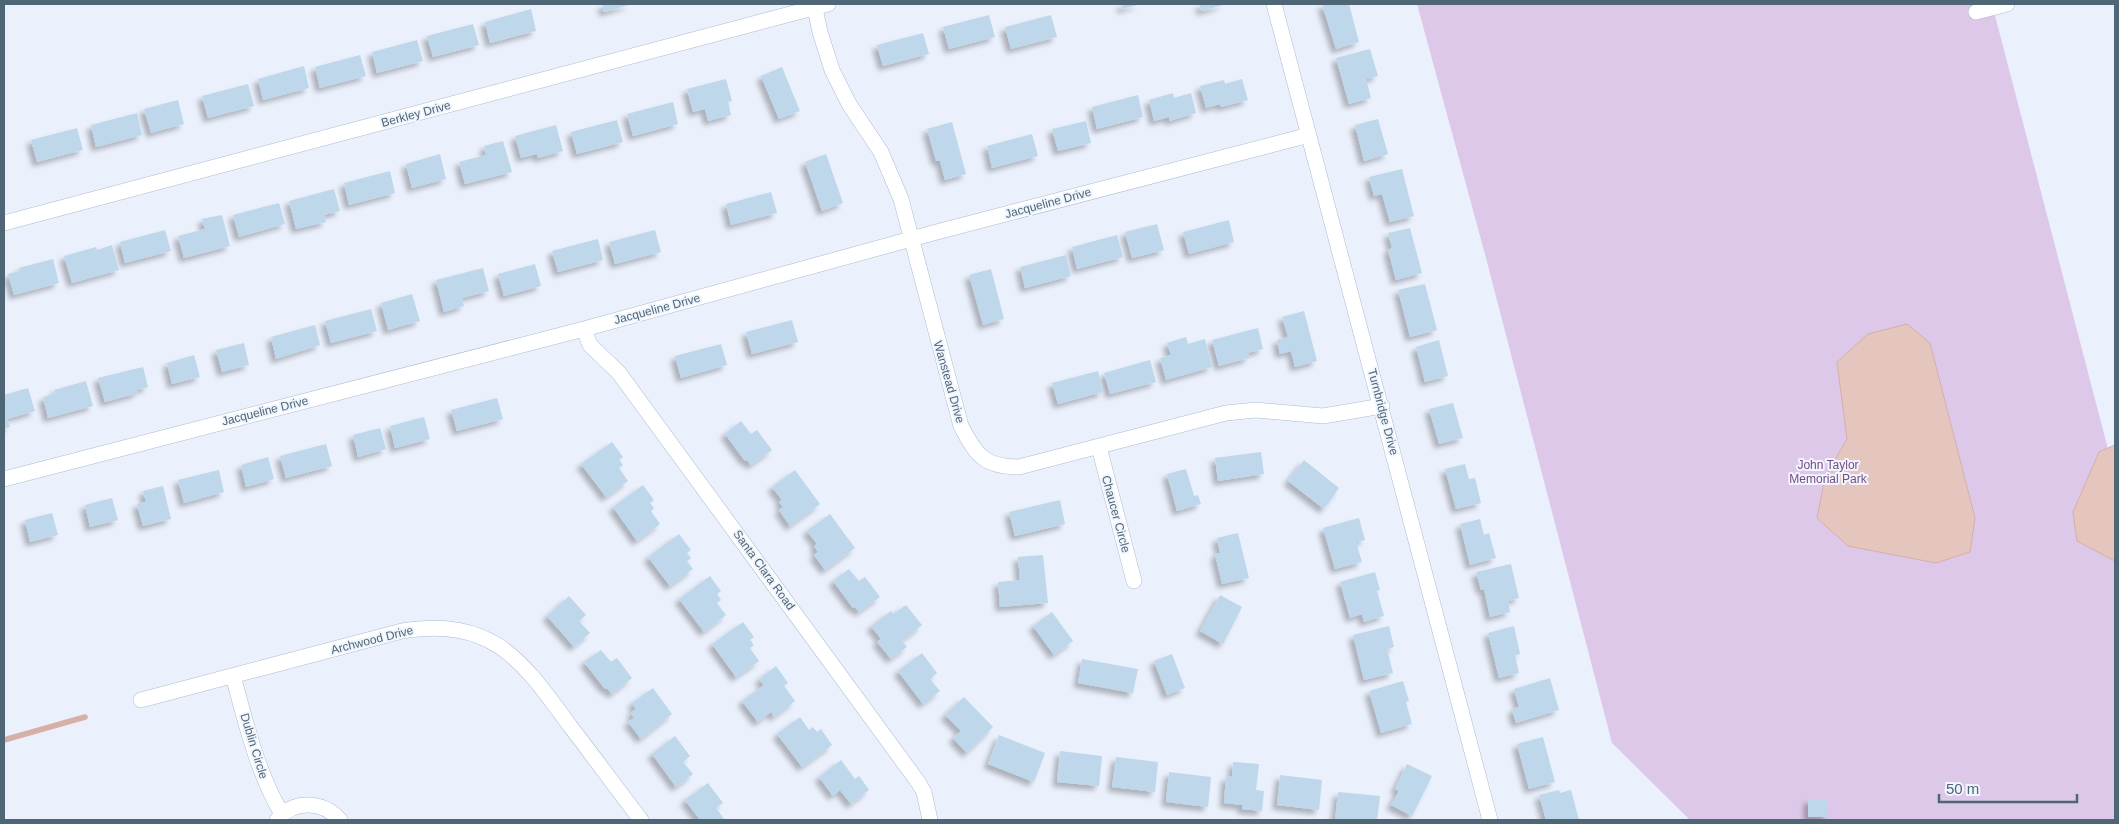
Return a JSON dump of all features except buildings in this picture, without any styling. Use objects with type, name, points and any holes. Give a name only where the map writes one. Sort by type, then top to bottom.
[{"type":"street","name":"Turnbridge Drive","points":[[1274,4],[1382,406],[1490,820]]},
{"type":"street","points":[[1976,12],[2007,4]]},
{"type":"street","name":"Berkley Drive","points":[[4,223],[819,5]]},
{"type":"street","name":"Wanstead Drive","points":[[819,5],[820,32],[832,70],[849,104],[881,152],[901,199],[961,426],[972,448],[979,457],[1005,467],[1019,467],[1242,410],[1323,416],[1382,406]]},
{"type":"street","name":"Jacqueline Drive","points":[[4,478],[584,329],[911,239],[1309,135]]},
{"type":"street","name":"Santa Clara Road","points":[[584,329],[590,345],[619,374],[913,775],[924,792],[930,820]]},
{"type":"street","name":"Chaucer Circle","points":[[1099,446],[1134,582]]},
{"type":"street","name":"Archwood Drive","points":[[141,700],[402,631],[432,627],[469,632],[496,643],[533,675],[641,820]]},
{"type":"street","name":"Dublin Circle","points":[[233,676],[260,770],[280,817],[296,806],[312,804],[327,809],[340,820]]},
{"type":"green space","name":"John Taylor Memorial Park","points":[[1417,4],[1992,4],[2115,476],[2115,820],[1690,820],[1612,743],[1486,258]]},
{"type":"shaded area","points":[[1907,324],[1930,343],[1975,518],[1970,552],[1936,563],[1848,546],[1817,518],[1825,477],[1847,439],[1837,362],[1868,334]]},
{"type":"shaded area","points":[[2115,445],[2115,561],[2077,541],[2073,512],[2099,452]]},
{"type":"waterway","points":[[4,740],[85,717]]}]
